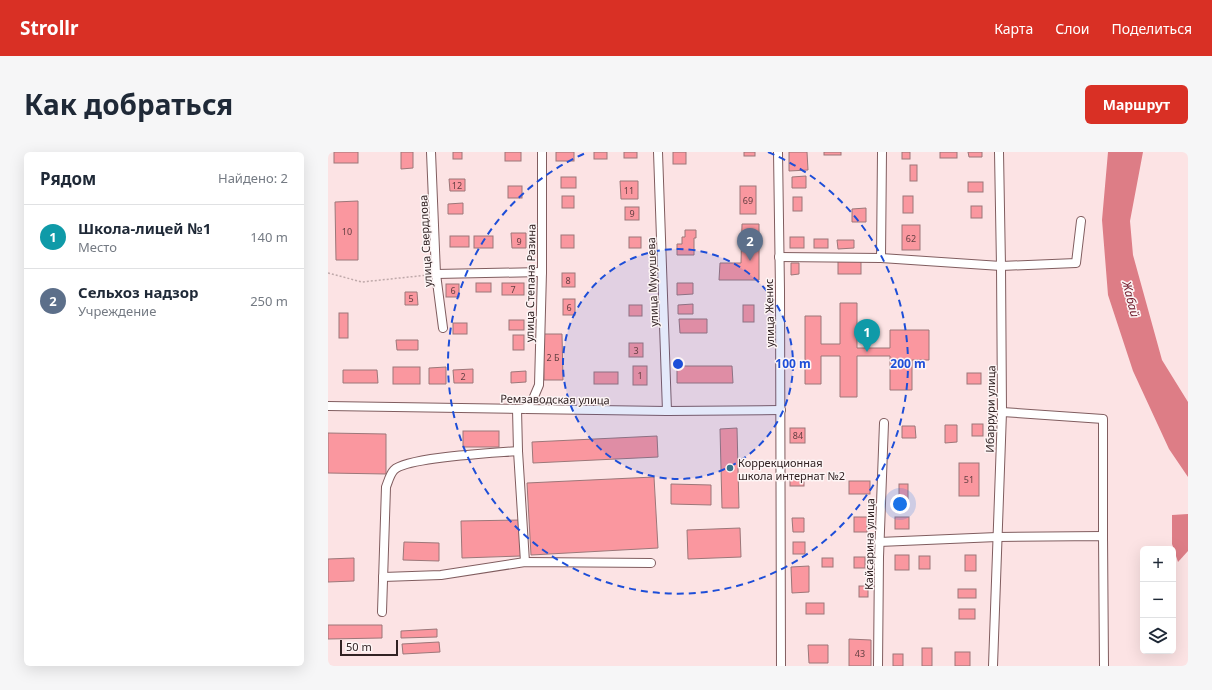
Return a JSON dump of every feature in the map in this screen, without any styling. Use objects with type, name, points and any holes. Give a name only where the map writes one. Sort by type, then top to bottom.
[{"type":"street","name":"улица Свердлова","points":[[431,152],[436,274],[443,328]]},
{"type":"street","name":"улица Степана Разина","points":[[521,409],[533,399],[539,385],[542,272],[542,152]]},
{"type":"street","name":"улица Мукушева","points":[[658,152],[667,411]]},
{"type":"street","name":"улица Женис","points":[[778,152],[781,410],[781,666]]},
{"type":"street","points":[[881,258],[882,152]]},
{"type":"street","name":"Ибаррури улица","points":[[993,666],[1002,412],[1000,152]]},
{"type":"street","points":[[779,257],[881,258],[1002,266],[1076,263],[1081,220]]},
{"type":"street","points":[[436,274],[542,272]]},
{"type":"street","name":"Ремзаводская улица","points":[[328,406],[667,411],[781,410]]},
{"type":"street","points":[[521,409],[518,451],[525,562]]},
{"type":"street","points":[[1002,412],[1103,419],[1104,666]]},
{"type":"street","name":"Кайсарина улица","points":[[878,666],[879,542],[884,423]]},
{"type":"street","points":[[382,612],[386,487],[393,470],[404,464],[448,457],[518,451]]},
{"type":"street","points":[[879,542],[997,537],[1103,536]]},
{"type":"street","points":[[383,577],[441,575],[525,562],[651,563]]},
{"type":"path","points":[[328,273],[362,282],[436,274]]},
{"type":"water","name":"Жабай","points":[[1108,152],[1143,152],[1130,221],[1133,255],[1162,360],[1188,402],[1188,477],[1169,449],[1133,371],[1108,295],[1102,220]]},
{"type":"water","points":[[1188,514],[1188,551],[1178,562],[1176,556],[1176,546],[1173,546],[1172,544],[1172,515]]},
{"type":"building","points":[[334,152],[358,152],[358,163],[334,163]]},
{"type":"building","points":[[401,152],[413,152],[413,168],[401,169]]},
{"type":"building","points":[[453,152],[462,152],[462,159],[453,159]]},
{"type":"building","points":[[505,152],[521,152],[521,161],[505,161]]},
{"type":"building","points":[[556,152],[574,152],[574,161],[556,161]]},
{"type":"building","points":[[594,152],[607,152],[607,159],[594,159]]},
{"type":"building","points":[[624,152],[637,152],[637,158],[624,158]]},
{"type":"building","points":[[673,152],[686,152],[686,164],[673,164]]},
{"type":"building","points":[[744,152],[755,152],[755,156],[744,156]]},
{"type":"building","points":[[789,152],[807,152],[808,170],[789,171]]},
{"type":"building","points":[[824,152],[841,152],[841,155],[824,155]]},
{"type":"building","points":[[902,152],[910,152],[910,159],[902,159]]},
{"type":"building","points":[[940,152],[957,152],[957,158],[940,158]]},
{"type":"building","points":[[968,152],[982,152],[982,157],[969,157]]},
{"type":"building","points":[[910,165],[917,165],[917,181],[910,181]]},
{"type":"building","points":[[806,176],[806,188],[792,188],[792,177]]},
{"type":"building","points":[[561,177],[576,177],[576,188],[561,188]]},
{"type":"building","points":[[449,179],[465,179],[465,191],[450,191]]},
{"type":"building","points":[[620,181],[638,181],[638,199],[621,199]]},
{"type":"building","points":[[968,182],[983,182],[983,192],[968,192]]},
{"type":"building","points":[[508,186],[522,186],[522,198],[508,198]]},
{"type":"building","points":[[740,186],[756,186],[756,214],[740,214]]},
{"type":"building","points":[[562,196],[574,196],[574,208],[562,208]]},
{"type":"building","points":[[903,196],[913,196],[913,213],[903,213]]},
{"type":"building","points":[[793,197],[802,197],[802,211],[793,211]]},
{"type":"building","points":[[358,201],[358,260],[336,260],[335,202]]},
{"type":"building","points":[[463,203],[463,214],[448,214],[448,204]]},
{"type":"building","points":[[971,206],[982,206],[982,218],[971,218]]},
{"type":"building","points":[[625,207],[639,207],[639,220],[625,220]]},
{"type":"building","points":[[866,208],[866,222],[852,222],[852,209]]},
{"type":"building","points":[[742,224],[759,224],[759,280],[719,280],[720,263],[741,263]]},
{"type":"building","points":[[902,225],[920,225],[920,250],[902,250]]},
{"type":"building","points":[[685,230],[696,230],[696,238],[694,238],[694,255],[677,255],[677,244],[682,244],[682,237],[685,237]]},
{"type":"building","points":[[511,233],[526,233],[526,248],[512,248]]},
{"type":"building","points":[[561,235],[574,235],[574,248],[561,248]]},
{"type":"building","points":[[450,236],[469,236],[469,247],[450,247]]},
{"type":"building","points":[[474,236],[493,236],[493,248],[474,248]]},
{"type":"building","points":[[629,237],[641,237],[641,248],[629,248]]},
{"type":"building","points":[[790,237],[804,237],[804,248],[790,248]]},
{"type":"building","points":[[814,239],[828,239],[828,248],[814,248]]},
{"type":"building","points":[[837,240],[854,240],[854,248],[838,249]]},
{"type":"building","points":[[838,260],[861,260],[861,274],[838,274]]},
{"type":"building","points":[[791,263],[799,263],[799,274],[791,275]]},
{"type":"building","points":[[562,273],[575,273],[575,287],[562,287]]},
{"type":"building","points":[[476,283],[491,283],[491,292],[476,292]]},
{"type":"building","points":[[502,283],[524,283],[524,295],[502,295]]},
{"type":"building","points":[[677,283],[693,283],[693,294],[677,295]]},
{"type":"building","points":[[446,284],[459,284],[459,297],[446,297]]},
{"type":"building","points":[[405,292],[417,292],[418,305],[405,305]]},
{"type":"building","points":[[563,299],[575,299],[575,315],[563,315]]},
{"type":"building","points":[[840,303],[857,303],[857,348],[890,348],[890,330],[929,330],[929,360],[912,360],[912,390],[890,390],[890,356],[857,356],[857,397],[840,397],[840,356],[821,356],[821,384],[805,384],[805,316],[821,316],[821,344],[840,344]]},
{"type":"building","points":[[693,304],[693,314],[678,314],[678,305]]},
{"type":"building","points":[[629,305],[642,305],[642,316],[629,316]]},
{"type":"building","points":[[743,305],[754,305],[754,322],[743,322]]},
{"type":"building","points":[[339,313],[348,313],[348,338],[339,338]]},
{"type":"building","points":[[679,319],[707,319],[707,333],[680,333]]},
{"type":"building","points":[[509,320],[524,320],[524,330],[509,330]]},
{"type":"building","points":[[453,323],[467,323],[467,334],[453,334]]},
{"type":"building","points":[[543,334],[562,334],[563,380],[544,380]]},
{"type":"building","points":[[513,335],[524,335],[524,350],[513,350]]},
{"type":"building","points":[[396,340],[418,340],[418,350],[397,350]]},
{"type":"building","points":[[629,343],[643,343],[643,357],[629,357]]},
{"type":"building","points":[[633,366],[647,366],[647,385],[633,385]]},
{"type":"building","points":[[677,366],[732,366],[733,383],[677,383]]},
{"type":"building","points":[[393,367],[420,367],[420,384],[393,384]]},
{"type":"building","points":[[446,367],[446,384],[429,384],[429,368]]},
{"type":"building","points":[[473,369],[473,383],[454,383],[453,370]]},
{"type":"building","points":[[343,370],[377,370],[378,383],[343,383]]},
{"type":"building","points":[[526,371],[526,382],[511,383],[511,372]]},
{"type":"building","points":[[594,372],[618,372],[618,384],[594,384]]},
{"type":"building","points":[[967,373],[981,373],[981,384],[967,384]]},
{"type":"building","points":[[972,424],[983,424],[983,436],[972,436]]},
{"type":"building","points":[[945,425],[957,425],[957,442],[945,443]]},
{"type":"building","points":[[902,426],[915,426],[916,438],[902,438]]},
{"type":"building","name":"Коррекционная школа интернат №2","points":[[737,428],[739,508],[722,508],[720,429]]},
{"type":"building","points":[[790,428],[805,428],[805,443],[790,443]]},
{"type":"building","points":[[463,431],[499,431],[499,447],[463,447]]},
{"type":"building","points":[[328,433],[386,434],[386,474],[328,473]]},
{"type":"building","points":[[657,436],[658,457],[533,463],[532,442]]},
{"type":"building","points":[[959,463],[979,463],[979,496],[959,496]]},
{"type":"building","points":[[790,474],[804,474],[804,486],[790,486]]},
{"type":"building","points":[[654,477],[658,548],[531,555],[527,483]]},
{"type":"building","points":[[849,481],[870,481],[870,494],[849,494]]},
{"type":"building","points":[[671,484],[711,485],[711,505],[671,504]]},
{"type":"building","points":[[899,484],[908,484],[908,502],[899,502]]},
{"type":"building","points":[[854,517],[867,517],[867,532],[854,532]]},
{"type":"building","points":[[895,517],[909,517],[909,529],[895,529]]},
{"type":"building","points":[[792,518],[804,518],[804,532],[793,532]]},
{"type":"building","points":[[520,520],[521,556],[462,558],[461,521]]},
{"type":"building","points":[[740,528],[741,557],[688,559],[687,530]]},
{"type":"building","points":[[404,542],[439,543],[439,561],[403,560]]},
{"type":"building","points":[[793,542],[805,542],[805,554],[793,554]]},
{"type":"building","points":[[895,555],[909,555],[909,570],[895,570]]},
{"type":"building","points":[[965,555],[976,555],[976,571],[965,571]]},
{"type":"building","points":[[919,556],[930,556],[930,569],[919,569]]},
{"type":"building","points":[[854,557],[865,557],[865,568],[854,568]]},
{"type":"building","points":[[354,558],[354,581],[328,582],[328,559]]},
{"type":"building","points":[[822,558],[833,558],[833,567],[822,567]]},
{"type":"building","points":[[809,566],[809,592],[792,593],[791,567]]},
{"type":"building","points":[[859,586],[868,586],[868,597],[859,597]]},
{"type":"building","points":[[958,589],[976,589],[976,598],[958,598]]},
{"type":"building","points":[[806,603],[824,603],[824,614],[806,614]]},
{"type":"building","points":[[959,609],[975,609],[975,619],[959,619]]},
{"type":"building","points":[[328,625],[382,625],[382,638],[328,639]]},
{"type":"building","points":[[437,629],[437,637],[401,638],[401,631]]},
{"type":"building","points":[[849,639],[871,640],[871,666],[849,666]]},
{"type":"building","points":[[439,642],[440,652],[403,654],[402,644]]},
{"type":"building","points":[[808,645],[828,645],[828,663],[809,663]]},
{"type":"building","points":[[922,648],[932,648],[932,666],[922,666]]},
{"type":"building","points":[[955,652],[970,652],[970,666],[955,666]]},
{"type":"building","points":[[893,654],[903,654],[903,666],[893,666]]},
{"type":"place","name":"Сельхоз надзор","points":[[750,261]]},
{"type":"place","name":"Школа-лицей №1","points":[[867,352]]},
{"type":"place","name":"Коррекционная школа интернат №2","points":[[730,468]]}]
